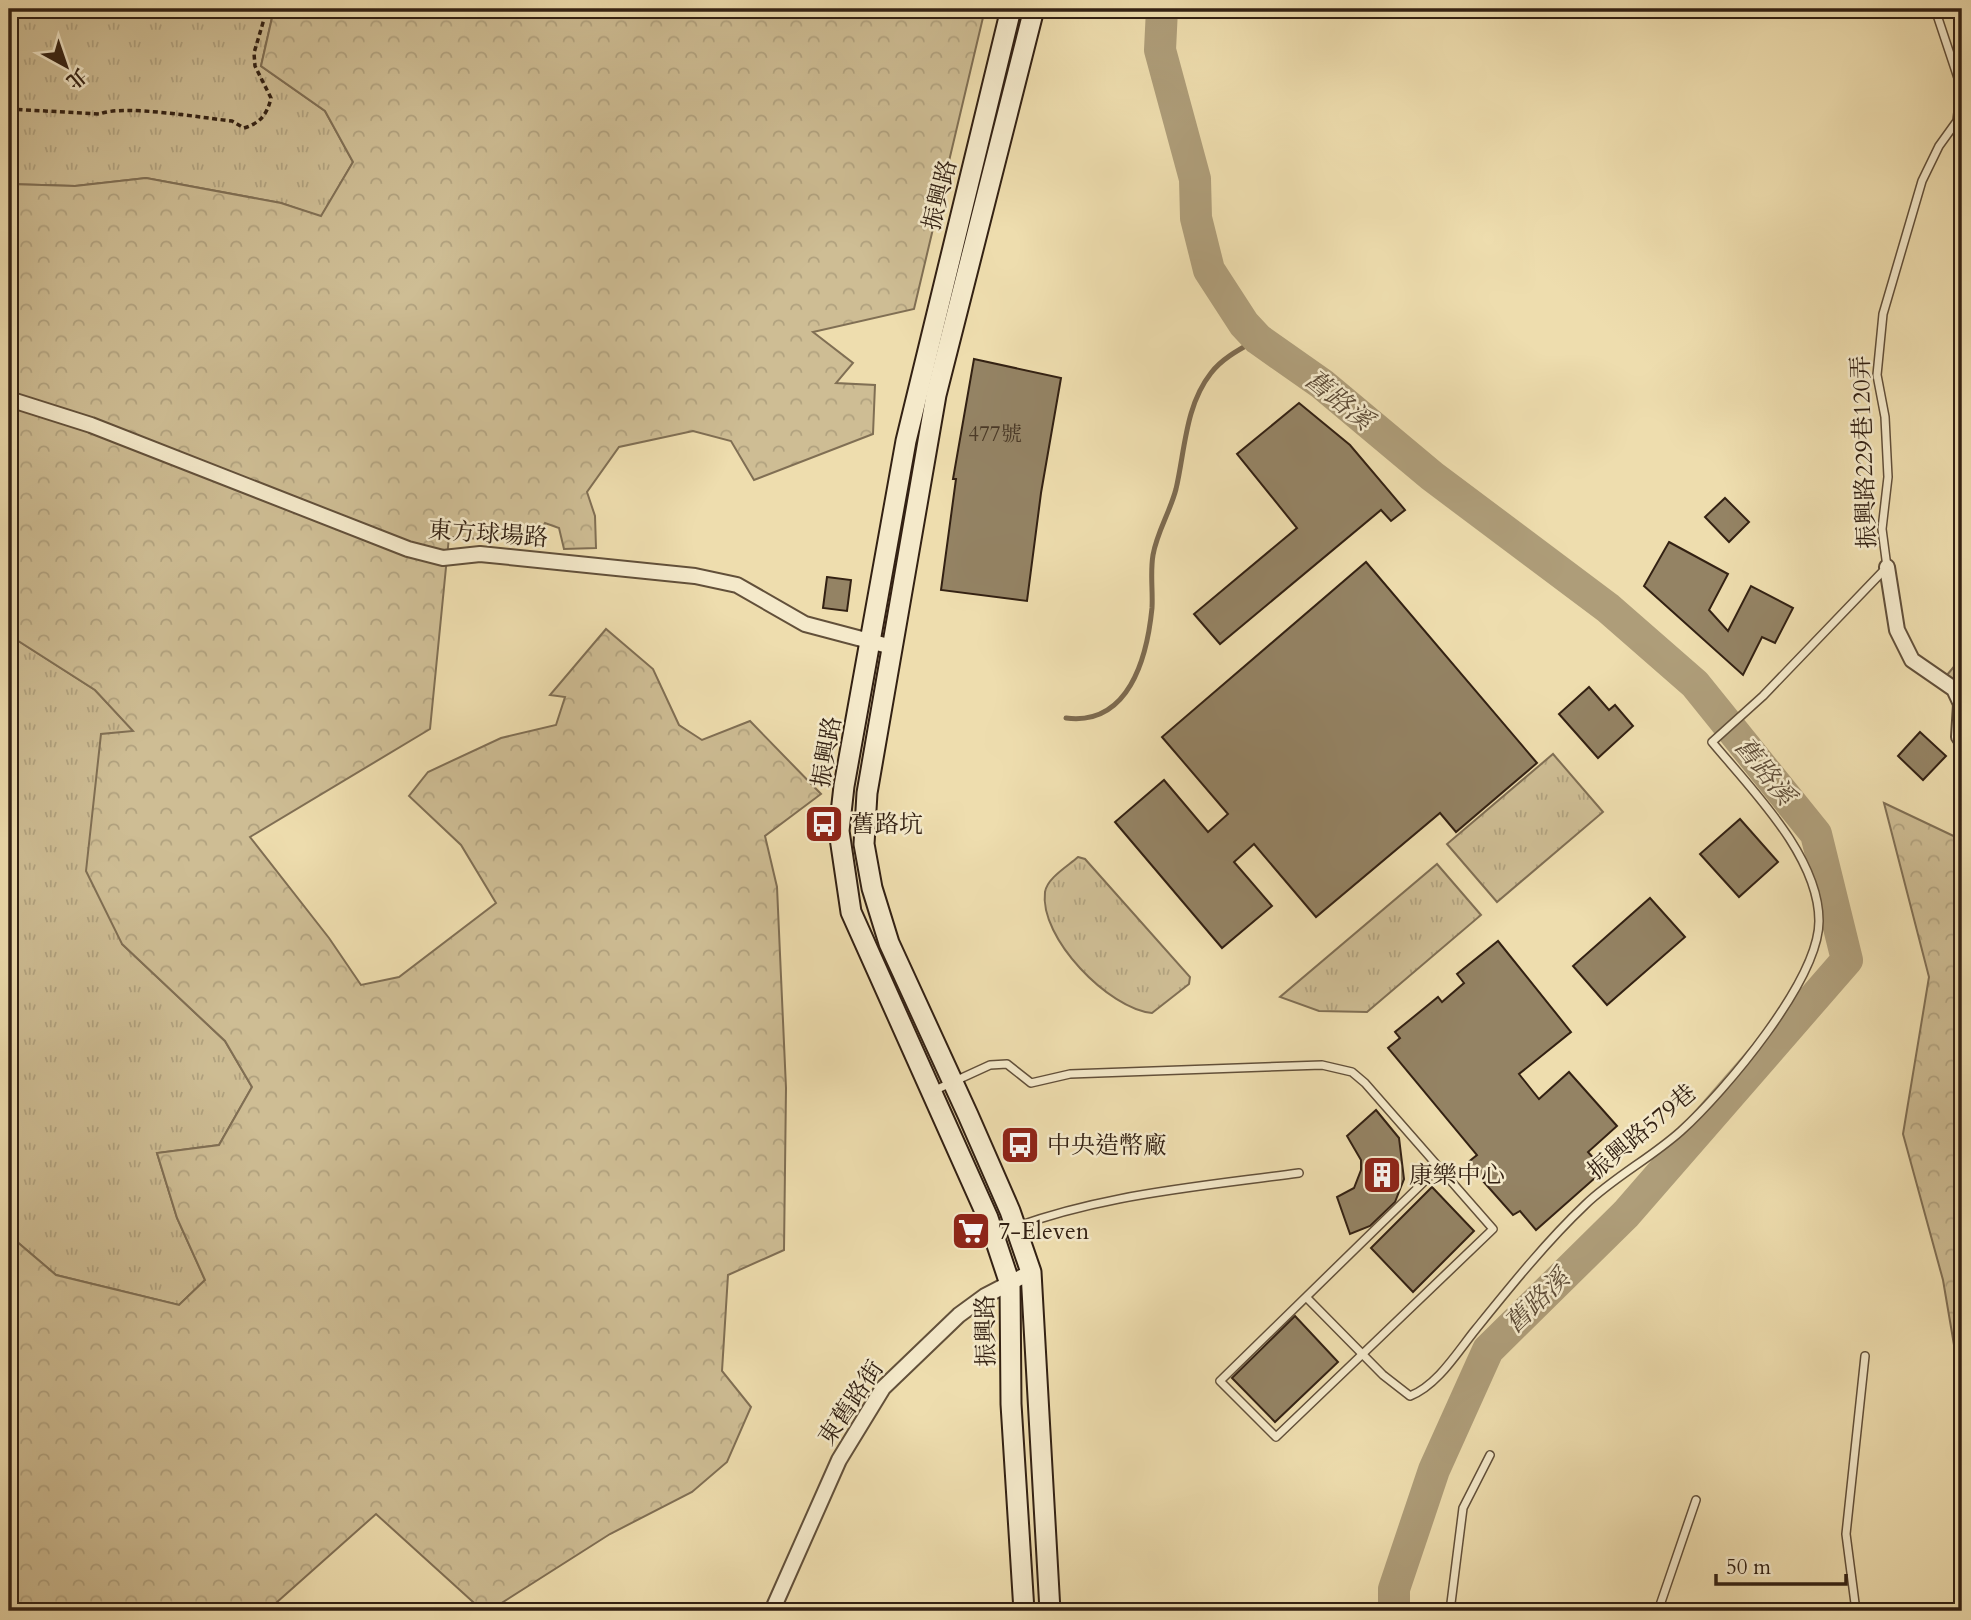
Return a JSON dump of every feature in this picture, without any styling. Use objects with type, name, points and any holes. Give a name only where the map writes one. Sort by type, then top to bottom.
[{"type":"street","name":"振興路","points":[[1011,9],[906,442],[839,831],[842,866],[851,912],[994,1236],[1010,1284],[1011,1404],[1024,1611]]},
{"type":"street","name":"振興路","points":[[1034,9],[936,395],[867,793],[864,844],[872,888],[889,943],[954,1082],[1031,1272],[1050,1611]]},
{"type":"street","name":"東方球場路","points":[[9,399],[91,425],[408,549],[443,558],[480,554],[695,576],[737,585],[805,624],[892,647]]},
{"type":"street","points":[[1887,567],[1897,630],[1912,660],[1954,689],[1961,704],[1959,737],[1962,740]]},
{"type":"street","name":"東舊路街","points":[[772,1611],[783,1593],[839,1460],[883,1388],[959,1315],[985,1296],[1031,1272]]},
{"type":"lane","name":"振興路229巷120弄","points":[[1712,742],[1763,696],[1887,567],[1882,529],[1888,477],[1885,417],[1877,376],[1883,314],[1922,181],[1938,146],[1957,121],[1961,87],[1935,9]]},
{"type":"lane","name":"振興路579巷","points":[[1307,1298],[1383,1376],[1410,1396],[1420,1392],[1585,1205],[1681,1132],[1728,1083],[1796,986],[1816,945],[1819,920],[1807,869],[1770,812],[1712,742]]},
{"type":"lane","points":[[931,1092],[990,1065],[1007,1064],[1031,1083],[1070,1074],[1337,1066],[1352,1072],[1365,1083],[1493,1229],[1276,1437],[1220,1381],[1438,1168]]},
{"type":"lane","points":[[994,1236],[1015,1227],[1128,1196],[1300,1174]]},
{"type":"lane","points":[[1856,1611],[1846,1534],[1865,1356]]},
{"type":"lane","points":[[1450,1611],[1463,1508],[1490,1455]]},
{"type":"lane","points":[[1658,1611],[1696,1500]]},
{"type":"path","points":[[9,109],[100,114],[109,110],[134,111],[232,121],[244,128],[254,125],[263,117],[271,98],[255,66],[254,53],[267,9]]},
{"type":"green space","points":[[9,9],[274,9],[261,66],[325,111],[353,162],[321,217],[281,203],[146,178],[75,186],[9,184]]},
{"type":"green space","points":[[274,9],[985,9],[914,309],[813,332],[853,363],[836,383],[875,385],[873,434],[754,480],[731,441],[693,431],[619,447],[587,492],[595,516],[596,548],[564,549],[559,528],[545,523],[536,542],[449,537],[430,729],[250,837],[329,938],[361,985],[399,977],[496,903],[461,845],[409,796],[428,772],[501,738],[556,725],[565,697],[550,695],[606,629],[653,669],[679,725],[702,740],[750,721],[821,794],[765,836],[777,887],[786,1088],[784,1250],[728,1275],[722,1371],[751,1407],[727,1462],[692,1492],[610,1534],[489,1611],[483,1611],[376,1514],[267,1611],[9,1611],[9,1235],[56,1275],[179,1305],[205,1280],[177,1218],[157,1153],[219,1145],[252,1087],[225,1041],[122,944],[86,871],[101,734],[133,731],[95,690],[9,635],[9,184],[75,186],[146,178],[281,203],[321,216],[353,162],[325,111],[261,66]]},
{"type":"green space","points":[[9,635],[95,690],[134,731],[122,944],[225,1041],[252,1087],[219,1145],[157,1153],[177,1218],[205,1280],[179,1305],[56,1275],[9,1235]]},
{"type":"green space","points":[[1962,657],[1962,688],[1947,675]]},
{"type":"green space","points":[[1553,754],[1603,812],[1497,902],[1447,844]]},
{"type":"green space","points":[[1884,803],[1962,840],[1962,1392],[1943,1280],[1903,1134],[1929,977]]},
{"type":"green space","points":[[1078,857],[1085,859],[1190,977],[1189,984],[1152,1013],[1135,1009],[1098,985],[1080,968],[1053,930],[1046,910],[1045,892],[1054,877]]},
{"type":"green space","points":[[1437,864],[1481,915],[1367,1012],[1319,1011],[1280,997]]},
{"type":"building","points":[[974,359],[1061,378],[1041,493],[1027,601],[941,590],[956,479],[953,479]]},
{"type":"building","points":[[1299,403],[1350,445],[1405,510],[1391,521],[1381,510],[1220,644],[1194,614],[1297,528],[1237,454]]},
{"type":"building","points":[[1725,498],[1749,522],[1729,542],[1705,517]]},
{"type":"building","points":[[1669,542],[1728,574],[1709,610],[1728,631],[1751,586],[1793,608],[1775,643],[1762,637],[1743,675],[1644,586]]},
{"type":"building","points":[[1366,562],[1537,763],[1456,832],[1440,813],[1316,917],[1254,844],[1234,862],[1272,906],[1222,948],[1115,822],[1164,780],[1208,832],[1228,814],[1162,737]]},
{"type":"building","points":[[827,577],[851,580],[847,611],[823,608]]},
{"type":"building","points":[[1589,687],[1609,710],[1615,705],[1633,726],[1598,758],[1559,714]]},
{"type":"building","points":[[1920,732],[1946,756],[1923,780],[1898,756]]},
{"type":"building","points":[[1740,819],[1778,862],[1739,897],[1700,854]]},
{"type":"building","points":[[1650,898],[1685,937],[1607,1005],[1573,966]]},
{"type":"building","points":[[1498,941],[1571,1032],[1519,1074],[1539,1099],[1569,1072],[1617,1126],[1588,1152],[1604,1170],[1536,1230],[1520,1211],[1513,1215],[1467,1163],[1477,1155],[1388,1048],[1400,1038],[1395,1032],[1438,997],[1442,1002],[1464,983],[1457,974]]},
{"type":"building","name":"康樂中心","points":[[1376,1110],[1399,1138],[1404,1179],[1395,1202],[1370,1226],[1350,1234],[1337,1197],[1354,1188],[1361,1170],[1361,1160],[1347,1136]]},
{"type":"building","points":[[1432,1187],[1474,1231],[1413,1292],[1371,1248]]},
{"type":"building","points":[[1295,1316],[1338,1362],[1275,1422],[1232,1378]]},
{"type":"waterway","name":"舊路溪","points":[[1162,9],[1160,50],[1195,179],[1196,218],[1209,270],[1244,324],[1258,339],[1322,384],[1432,476],[1608,608],[1695,684],[1816,834],[1847,960],[1626,1214],[1488,1350],[1434,1470],[1394,1589],[1394,1611]]},
{"type":"waterway","points":[[1066,718],[1088,718],[1105,711],[1120,700],[1131,685],[1139,667],[1149,627],[1155,547],[1176,489],[1187,429],[1196,400],[1202,386],[1221,363],[1258,339]]},
{"type":"place","name":"舊路坑","points":[[824,824]]},
{"type":"place","name":"中央造幣廠","points":[[1020,1145]]},
{"type":"place","name":"康樂中心","points":[[1382,1175]]},
{"type":"place","name":"7-Eleven","points":[[971,1231]]}]
